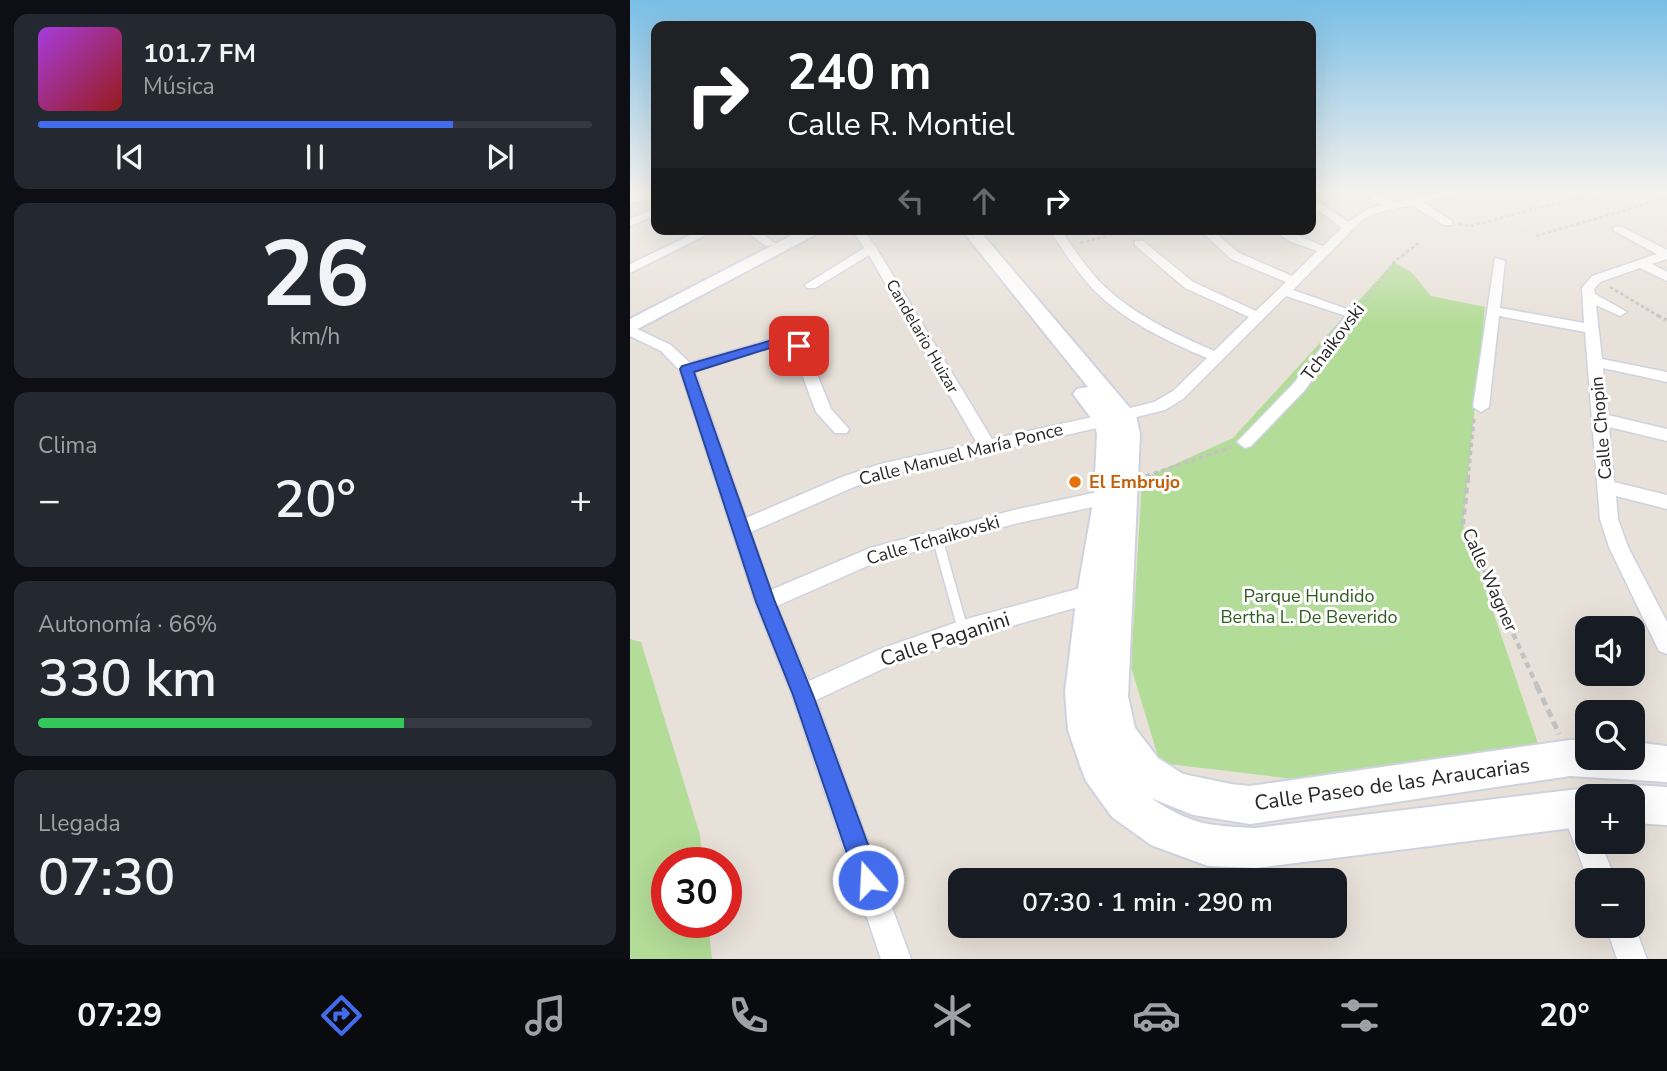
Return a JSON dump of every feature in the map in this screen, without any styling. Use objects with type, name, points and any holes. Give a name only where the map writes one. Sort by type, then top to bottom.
[{"type":"main road","points":[[630,317],[786,236]]},
{"type":"main road","points":[[630,329],[805,236]]},
{"type":"main road","points":[[967,237],[1115,417]]},
{"type":"main road","name":"Calle Paseo de las Araucarias","points":[[1115,417],[1109,434],[1116,490],[1111,696],[1121,738],[1144,769],[1172,790],[1209,802],[1250,805],[1570,758],[1667,764]]},
{"type":"main road","name":"Calle Paseo de las Araucarias","points":[[1116,490],[1093,594],[1082,692],[1086,730],[1099,768],[1126,803],[1165,831],[1208,846],[1256,848],[1575,808]]},
{"type":"main road","points":[[1645,805],[1667,806]]},
{"type":"street","points":[[630,269],[699,236]]},
{"type":"street","points":[[758,236],[771,244]]},
{"type":"street","name":"Candelario Huizar","points":[[862,236],[987,445]]},
{"type":"street","points":[[1059,236],[1097,285],[1129,312],[1159,331],[1218,358]]},
{"type":"street","points":[[1212,236],[1235,256],[1289,286],[1354,314]]},
{"type":"street","points":[[1288,236],[1325,250]]},
{"type":"street","name":"Calle Manuel María Ponce","points":[[741,528],[861,477],[1159,405],[1178,395],[1218,358],[1339,236]]},
{"type":"street","points":[[1631,236],[1667,255]]},
{"type":"street","points":[[1139,243],[1189,285],[1257,316]]},
{"type":"street","points":[[811,285],[872,249]]},
{"type":"street","points":[[1596,279],[1667,255]]},
{"type":"street","points":[[1478,411],[1499,261]]},
{"type":"street","points":[[1642,264],[1667,277]]},
{"type":"street","name":"Calle Chopin","points":[[1596,279],[1590,282],[1589,296],[1609,519],[1619,547],[1661,622],[1667,644]]},
{"type":"street","points":[[1589,296],[1620,312]]},
{"type":"street","points":[[1492,311],[1593,329]]},
{"type":"street","name":"Tchaikovski","points":[[1245,442],[1299,387],[1354,314]]},
{"type":"street","points":[[630,329],[666,348],[687,369],[765,602],[803,695],[896,959]]},
{"type":"street","points":[[687,369],[776,342],[799,346],[824,412],[841,429]]},
{"type":"street","points":[[1596,362],[1667,377]]},
{"type":"street","points":[[1600,419],[1667,435]]},
{"type":"street","points":[[1606,487],[1667,502]]},
{"type":"street","name":"Calle Tchaikovski","points":[[765,602],[870,556],[1116,490]]},
{"type":"street","name":"Calle Paganini","points":[[803,695],[886,657],[963,630],[1093,594]]},
{"type":"street","points":[[1624,938],[1632,959]]},
{"type":"lane","points":[[937,537],[963,630]]},
{"type":"path","points":[[1067,246],[1108,236]]},
{"type":"path","name":"Tchaikovski","points":[[1354,314],[1394,262],[1420,242]]},
{"type":"path","points":[[1596,279],[1666,320]]},
{"type":"path","name":"Calle Wagner","points":[[1478,411],[1463,524],[1570,758]]},
{"type":"path","points":[[1116,490],[1245,442]]},
{"type":"green space","name":"Parque Hundido Bertha L. De Beverido","points":[[1394,262],[1412,273],[1431,296],[1485,307],[1463,524],[1540,749],[1336,784],[1160,763],[1131,667],[1142,479],[1233,438]]},
{"type":"green space","points":[[630,639],[641,642],[700,835],[701,847],[651,847],[651,938],[710,938],[712,959],[630,959]]},
{"type":"place","name":"El Embrujo","points":[[1075,482]]},
{"type":"route","points":[[799,346],[776,342],[687,369],[765,602],[803,695],[868,880]]}]
